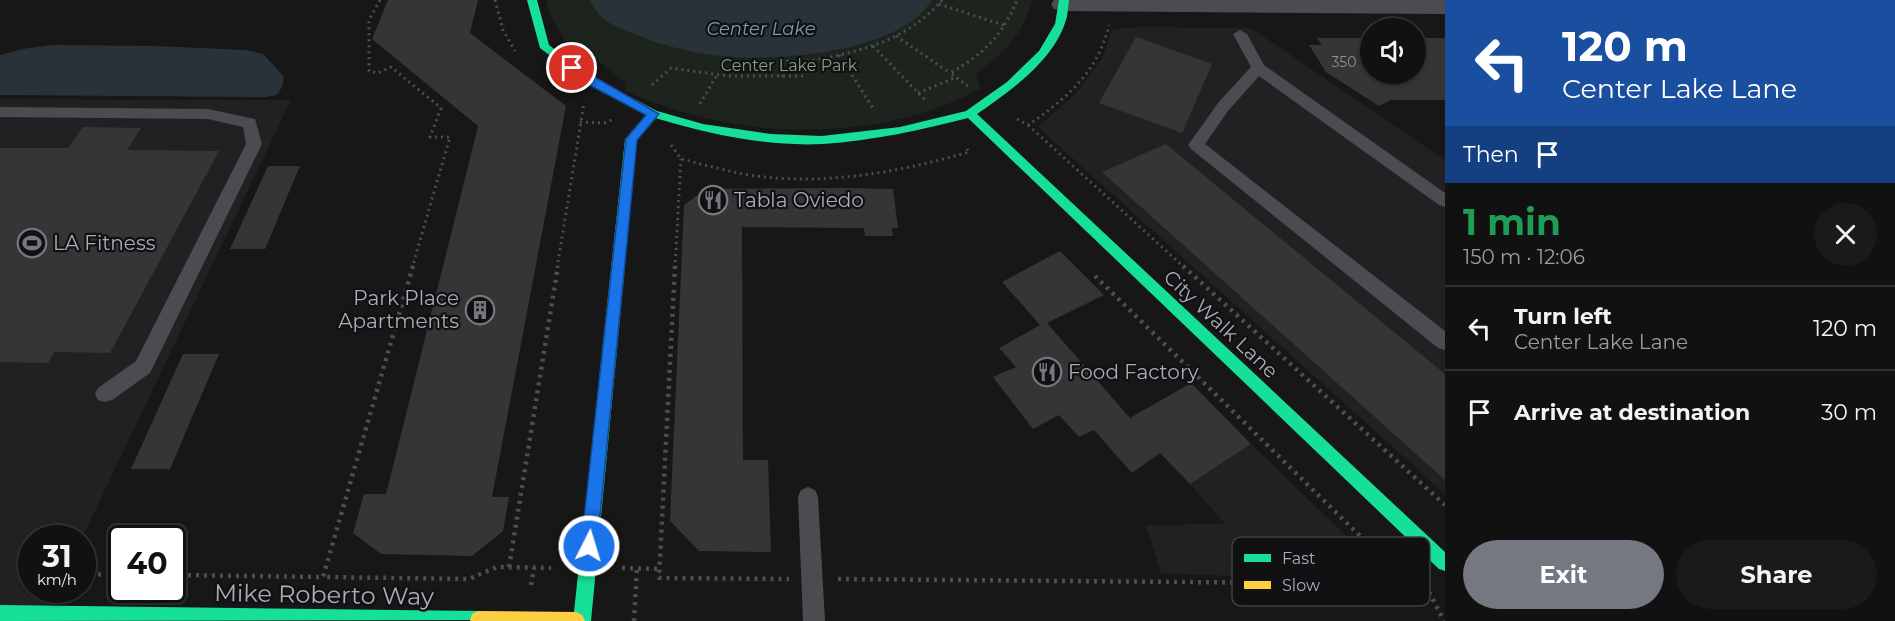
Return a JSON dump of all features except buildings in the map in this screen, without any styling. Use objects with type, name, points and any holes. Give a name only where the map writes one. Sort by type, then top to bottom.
[{"type":"street","points":[[532,0],[544,46],[586,78],[653,114],[714,130],[771,138],[822,140],[900,131],[970,114],[1011,85],[1044,53],[1060,24],[1063,2],[1445,7]]},
{"type":"street","points":[[582,621],[631,139],[653,114]]},
{"type":"street","name":"City Walk Lane","points":[[970,114],[1418,537]]},
{"type":"street","name":"City Walk Lane","points":[[1430,548],[1445,562]]},
{"type":"street","name":"Mike Roberto Way","points":[[0,614],[576,621]]},
{"type":"lane","points":[[1240,34],[1258,68],[1445,201]]},
{"type":"lane","points":[[1258,68],[1223,107],[1196,145],[1445,342]]},
{"type":"lane","points":[[0,112],[208,114],[250,123],[254,144],[143,368],[105,394]]},
{"type":"lane","points":[[808,497],[814,621]]},
{"type":"path","points":[[323,578],[450,137],[430,137],[441,108],[391,67],[378,73],[369,71],[369,20],[380,0]]},
{"type":"path","points":[[495,0],[503,30],[519,57]]},
{"type":"path","points":[[950,73],[966,65],[997,41],[1017,0]]},
{"type":"path","points":[[783,77],[782,65],[787,61],[808,61],[873,46],[915,25],[941,2],[1006,26]]},
{"type":"path","points":[[1028,125],[1069,96],[1097,61],[1108,31],[1111,4]]},
{"type":"path","points":[[896,36],[956,78],[918,93]]},
{"type":"path","points":[[873,46],[926,102]]},
{"type":"path","points":[[839,55],[877,114]]},
{"type":"path","points":[[647,90],[671,68],[717,75],[783,77],[802,76],[807,73],[808,61]]},
{"type":"path","points":[[698,107],[717,75]]},
{"type":"path","points":[[186,575],[469,579],[497,567],[509,567],[585,99]]},
{"type":"path","points":[[983,127],[1010,116],[1028,125],[1445,505]]},
{"type":"path","points":[[580,122],[604,123],[619,118]]},
{"type":"path","points":[[969,152],[977,160]]},
{"type":"path","points":[[681,159],[659,578],[1232,583]]},
{"type":"path","points":[[1087,268],[1361,537]]},
{"type":"path","points":[[634,621],[637,568]]},
{"type":"path","points":[[1430,593],[1444,621]]},
{"type":"shaded area","points":[[1138,27],[1251,28],[1445,160],[1445,494],[1038,127],[1075,94],[1102,59],[1112,29]]},
{"type":"shaded area","points":[[0,99],[291,100],[88,525],[18,525],[18,603],[52,603],[43,621],[0,621]]},
{"type":"shaded area","points":[[1251,444],[1347,537],[1232,537],[1232,576],[1161,573],[1146,525],[1225,524],[1190,484]]},
{"type":"green space","name":"Center Lake Park","points":[[546,0],[1032,0],[1018,33],[995,58],[976,74],[981,89],[933,110],[889,121],[812,130],[736,124],[661,105],[625,91],[626,83],[579,46],[567,44],[550,14]]},
{"type":"water","name":"Center Lake","points":[[590,0],[932,0],[917,17],[895,31],[870,41],[813,54],[758,58],[683,50],[657,42],[607,21],[600,16]]},
{"type":"water","points":[[52,45],[246,50],[263,54],[284,77],[277,95],[265,97],[0,95],[0,55]]},
{"type":"traffic: fast","points":[[532,0],[544,46],[586,78],[653,114],[703,128],[771,138],[822,140],[900,131],[970,114],[1011,85],[1043,53],[1060,24],[1064,0]]},
{"type":"traffic: fast","points":[[582,621],[631,139],[653,114]]},
{"type":"traffic: fast","points":[[970,114],[1417,537]]},
{"type":"traffic: fast","points":[[1430,549],[1445,563]]},
{"type":"traffic: fast","points":[[0,614],[478,620]]},
{"type":"traffic: slow","points":[[478,620],[576,621]]},
{"type":"place","name":"Tabla Oviedo","points":[[713,200]]},
{"type":"place","name":"LA Fitness","points":[[32,243]]},
{"type":"place","name":"Park Place Apartments","points":[[480,310]]},
{"type":"place","name":"Food Factory","points":[[1047,372]]},
{"type":"route","points":[[572,68],[653,114],[631,139],[589,546]]}]
